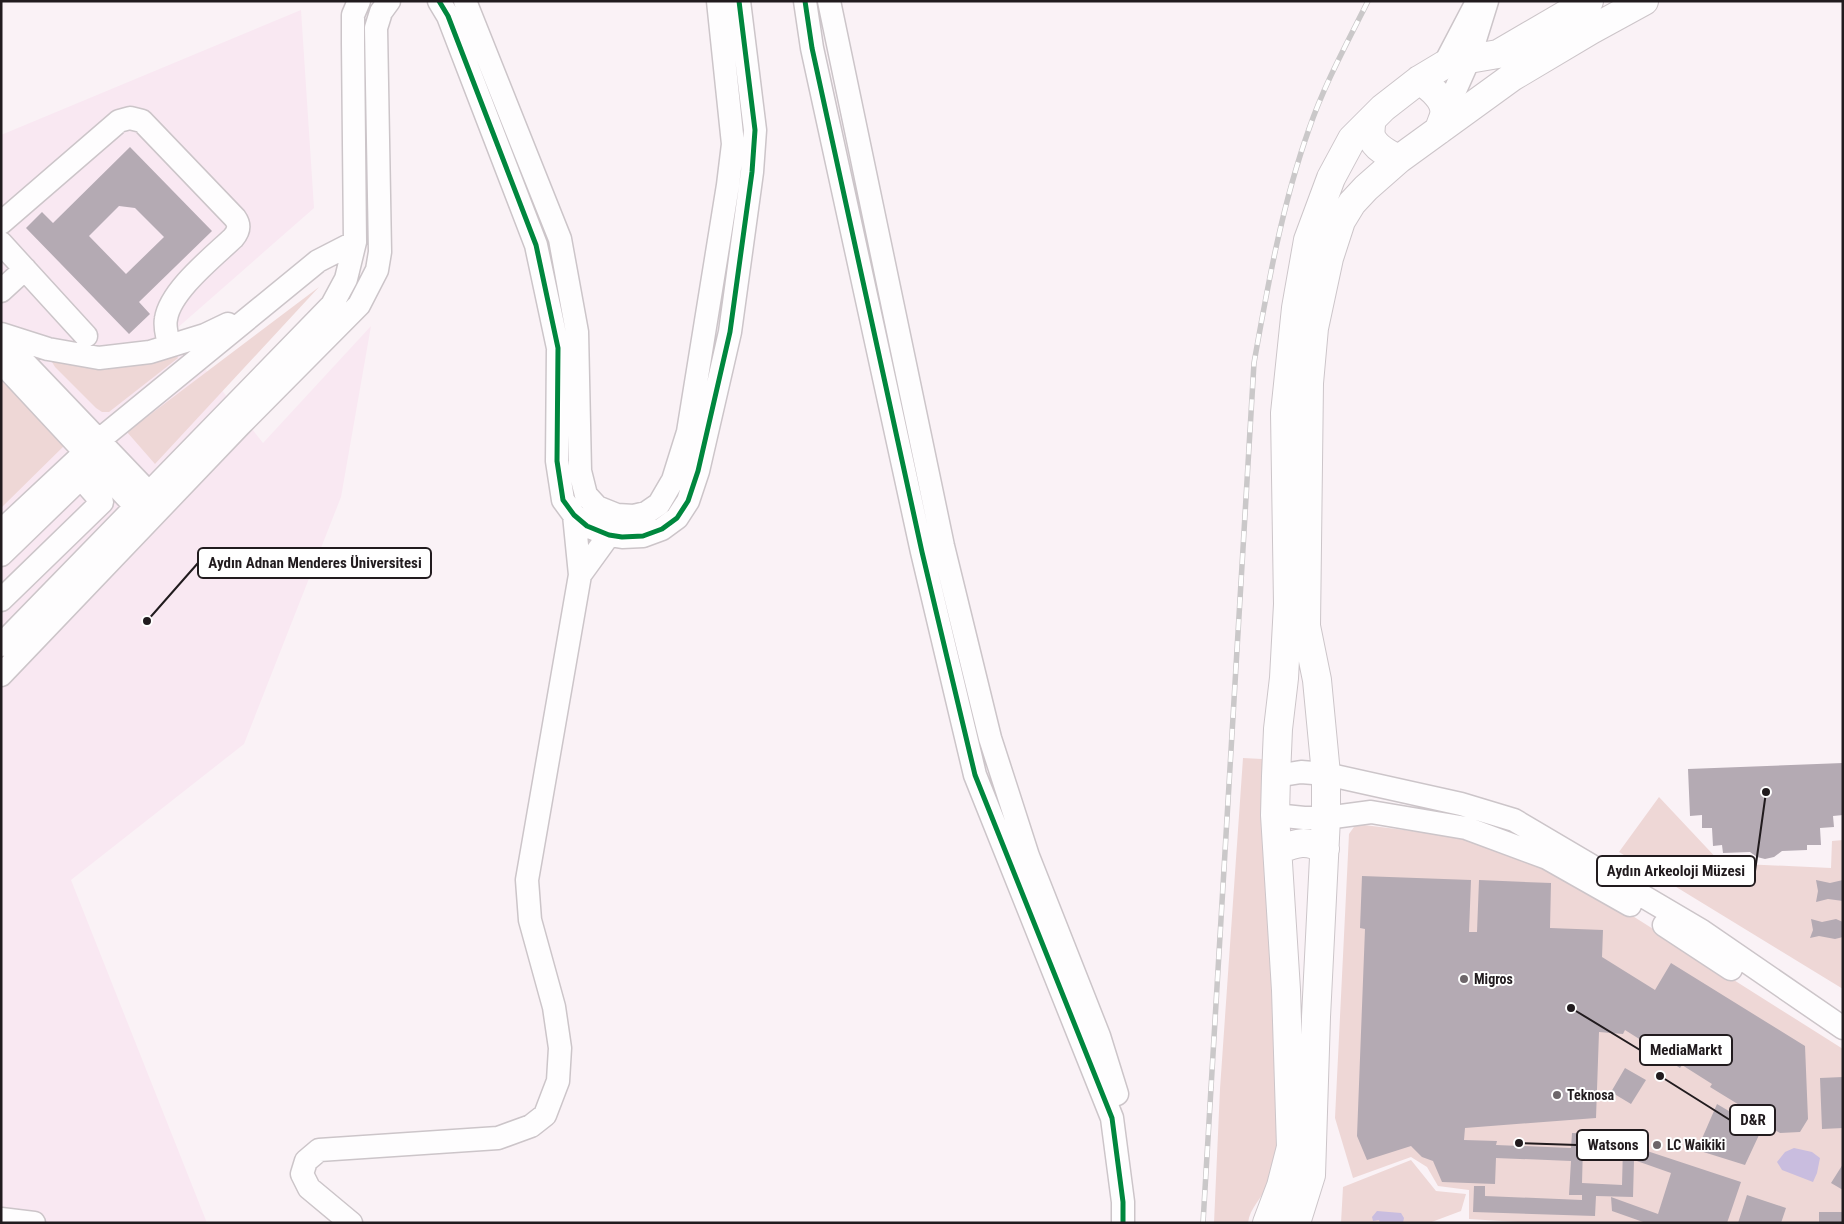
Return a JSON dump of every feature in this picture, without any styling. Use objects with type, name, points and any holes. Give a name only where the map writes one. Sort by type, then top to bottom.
[{"type":"main road","points":[[1267,1223],[1281,1186],[1291,1147],[1286,990],[1279,850],[1275,815],[1278,729],[1284,678],[1288,604],[1285,413],[1296,308],[1308,240],[1331,178],[1352,139],[1383,108],[1419,80],[1457,62],[1498,54],[1588,1]]},
{"type":"main road","points":[[1312,1223],[1311,1174],[1325,849],[1326,774],[1317,680],[1306,626],[1309,383],[1314,328],[1329,258],[1341,221],[1352,203],[1442,122],[1512,77],[1644,1]]},
{"type":"main road","points":[[1419,80],[1431,88],[1442,102],[1442,122]]},
{"type":"main road","points":[[1372,119],[1370,135],[1376,146],[1399,159]]},
{"type":"main road","points":[[1279,850],[1295,843],[1311,843],[1325,849]]},
{"type":"main road","points":[[1296,1223],[1311,1174]]},
{"type":"street","points":[[1,675],[147,504],[332,305],[346,279],[355,242],[353,15],[359,1]]},
{"type":"street","points":[[1,645],[147,504],[239,426],[360,306],[377,270],[380,252],[376,28],[381,12],[388,1]]},
{"type":"street","points":[[439,1],[448,16],[536,245],[558,348],[557,461],[563,500],[574,515],[587,526],[609,535],[622,537],[643,536],[662,529],[677,518],[688,501],[698,471],[730,332],[752,172],[755,130],[739,1]]},
{"type":"street","points":[[465,1],[560,239],[577,332],[580,472],[586,495],[597,508],[617,515],[634,516],[646,514],[659,504],[673,480],[688,432],[696,384],[733,144],[718,1]]},
{"type":"street","points":[[805,1],[812,48],[920,542],[975,774],[1112,1118],[1123,1202],[1123,1223]]},
{"type":"street","points":[[829,1],[943,546],[990,738],[1028,856],[1098,1036],[1125,1120],[1136,1223]]},
{"type":"street","points":[[1442,122],[1457,62],[1477,1]]},
{"type":"street","points":[[1457,62],[1487,1]]},
{"type":"street","points":[[1,223],[119,121],[130,118],[142,121],[235,218],[238,225],[237,234],[179,291],[170,304],[165,324],[169,346]]},
{"type":"street","points":[[1,532],[90,458],[254,312],[318,260],[355,242]]},
{"type":"street","points":[[1,243],[86,336]]},
{"type":"street","points":[[1,291],[24,269]]},
{"type":"street","points":[[1,334],[48,349],[99,358],[150,352],[205,334],[254,312]]},
{"type":"street","points":[[1,338],[90,458],[102,502],[1,600]]},
{"type":"street","points":[[1,362],[90,458],[147,504]]},
{"type":"street","points":[[1,556],[90,458]]},
{"type":"street","points":[[351,1223],[309,1188],[302,1174],[306,1161],[319,1150],[498,1138],[531,1126],[545,1115],[558,1081],[560,1048],[554,1007],[530,920],[527,880],[580,576],[574,515]]},
{"type":"street","points":[[580,576],[609,535]]},
{"type":"street","points":[[1276,776],[1301,772],[1326,774],[1462,804],[1514,820],[1702,930],[1843,1028]]},
{"type":"street","points":[[1275,815],[1326,818],[1371,812],[1466,828],[1548,858],[1665,925],[1843,1042]]},
{"type":"street","points":[[1,1219],[34,1223]]},
{"type":"shaded area","points":[[301,10],[314,208],[175,330],[263,443],[371,326],[341,497],[244,744],[71,880],[207,1223],[1,1223],[1,135]]},
{"type":"shaded area","points":[[319,287],[155,464],[127,432]]},
{"type":"shaded area","points":[[177,356],[178,358],[109,412],[102,412],[96,408],[52,362],[57,358],[152,362]]},
{"type":"shaded area","points":[[1,368],[69,441],[1,508]]},
{"type":"shaded area","points":[[1243,758],[1262,759],[1277,1120],[1276,1145],[1270,1177],[1265,1190],[1251,1212],[1248,1223],[1214,1223],[1220,1089]]},
{"type":"shaded area","points":[[1659,797],[1721,863],[1831,868],[1832,841],[1843,840],[1843,989],[1619,852]]},
{"type":"shaded area","points":[[1356,824],[1485,840],[1620,908],[1843,1049],[1843,1223],[1532,1223],[1469,1219],[1469,1190],[1438,1186],[1427,1167],[1411,1157],[1353,1178],[1335,1118],[1349,834]]},
{"type":"shaded area","points":[[1794,1148],[1812,1152],[1820,1158],[1813,1182],[1782,1170],[1777,1162],[1785,1152]]},
{"type":"shaded area","points":[[1411,1160],[1436,1191],[1466,1194],[1461,1211],[1429,1223],[1341,1223],[1343,1187]]},
{"type":"shaded area","points":[[1377,1211],[1401,1213],[1404,1218],[1403,1223],[1380,1223],[1379,1220],[1373,1221],[1372,1217]]},
{"type":"building","points":[[130,147],[212,231],[139,302],[150,314],[129,334],[26,228],[42,212],[53,223]],"holes":[[[119,206],[135,208],[164,237],[126,274],[89,236]]]},
{"type":"building","points":[[1843,763],[1843,815],[1833,816],[1834,827],[1820,828],[1821,845],[1807,845],[1807,850],[1782,851],[1774,857],[1765,859],[1757,857],[1750,852],[1723,853],[1722,845],[1713,846],[1712,828],[1702,828],[1702,815],[1690,816],[1688,769]]},
{"type":"building","points":[[1362,876],[1471,880],[1469,932],[1477,932],[1479,880],[1551,883],[1550,928],[1603,930],[1602,957],[1655,990],[1671,963],[1805,1046],[1808,1119],[1800,1132],[1780,1133],[1766,1125],[1767,1122],[1710,1087],[1712,1084],[1682,1065],[1680,1068],[1661,1056],[1663,1054],[1625,1030],[1623,1034],[1599,1032],[1596,1118],[1465,1128],[1464,1140],[1497,1141],[1496,1145],[1571,1148],[1572,1133],[1636,1135],[1635,1147],[1741,1182],[1727,1223],[1646,1223],[1612,1211],[1611,1197],[1658,1214],[1671,1173],[1634,1160],[1633,1197],[1596,1196],[1595,1216],[1473,1212],[1474,1186],[1485,1186],[1485,1196],[1582,1200],[1582,1195],[1569,1195],[1571,1161],[1496,1158],[1495,1184],[1442,1182],[1433,1161],[1422,1157],[1411,1146],[1367,1160],[1357,1136],[1365,929],[1360,928]],"holes":[[[1583,1145],[1623,1147],[1622,1185],[1582,1183]]]},
{"type":"building","points":[[1816,880],[1830,883],[1843,880],[1843,901],[1828,899],[1816,902],[1818,891]]},
{"type":"building","points":[[1811,919],[1822,922],[1836,919],[1843,922],[1843,937],[1835,939],[1819,936],[1810,938],[1813,930]]},
{"type":"building","points":[[1625,1068],[1646,1080],[1631,1104],[1611,1092]]},
{"type":"building","points":[[1843,1077],[1843,1128],[1822,1129],[1820,1078]]},
{"type":"building","points":[[1717,1104],[1739,1117],[1736,1121],[1759,1135],[1745,1165],[1697,1150]]},
{"type":"building","points":[[1843,1164],[1843,1190],[1831,1183]]},
{"type":"building","points":[[1747,1195],[1786,1208],[1781,1223],[1738,1223]]},
{"type":"building","points":[[1819,1212],[1843,1212],[1843,1223],[1819,1223]]},
{"type":"railway","points":[[1203,1223],[1254,363],[1283,216],[1299,158],[1336,64],[1368,1]]},
{"type":"cycle path","points":[[439,1],[448,16],[536,245],[558,348],[557,461],[563,500],[574,515],[587,526],[609,535],[622,537],[643,536],[662,529],[677,518],[688,501],[698,471],[730,332],[752,172],[755,130],[739,1]]},
{"type":"cycle path","points":[[805,1],[812,48],[922,552],[975,775],[1112,1118],[1123,1202],[1123,1223]]},
{"type":"place","name":"Aydın Adnan Menderes Üniversitesi","points":[[147,621]]},
{"type":"place","name":"Aydın Arkeoloji Müzesi","points":[[1766,792]]},
{"type":"place","name":"Migros","points":[[1464,979]]},
{"type":"place","name":"MediaMarkt","points":[[1571,1008]]},
{"type":"place","name":"D&R","points":[[1660,1076]]},
{"type":"place","name":"Teknosa","points":[[1557,1095]]},
{"type":"place","name":"Watsons","points":[[1519,1143]]},
{"type":"place","name":"LC Waikiki","points":[[1657,1145]]}]
